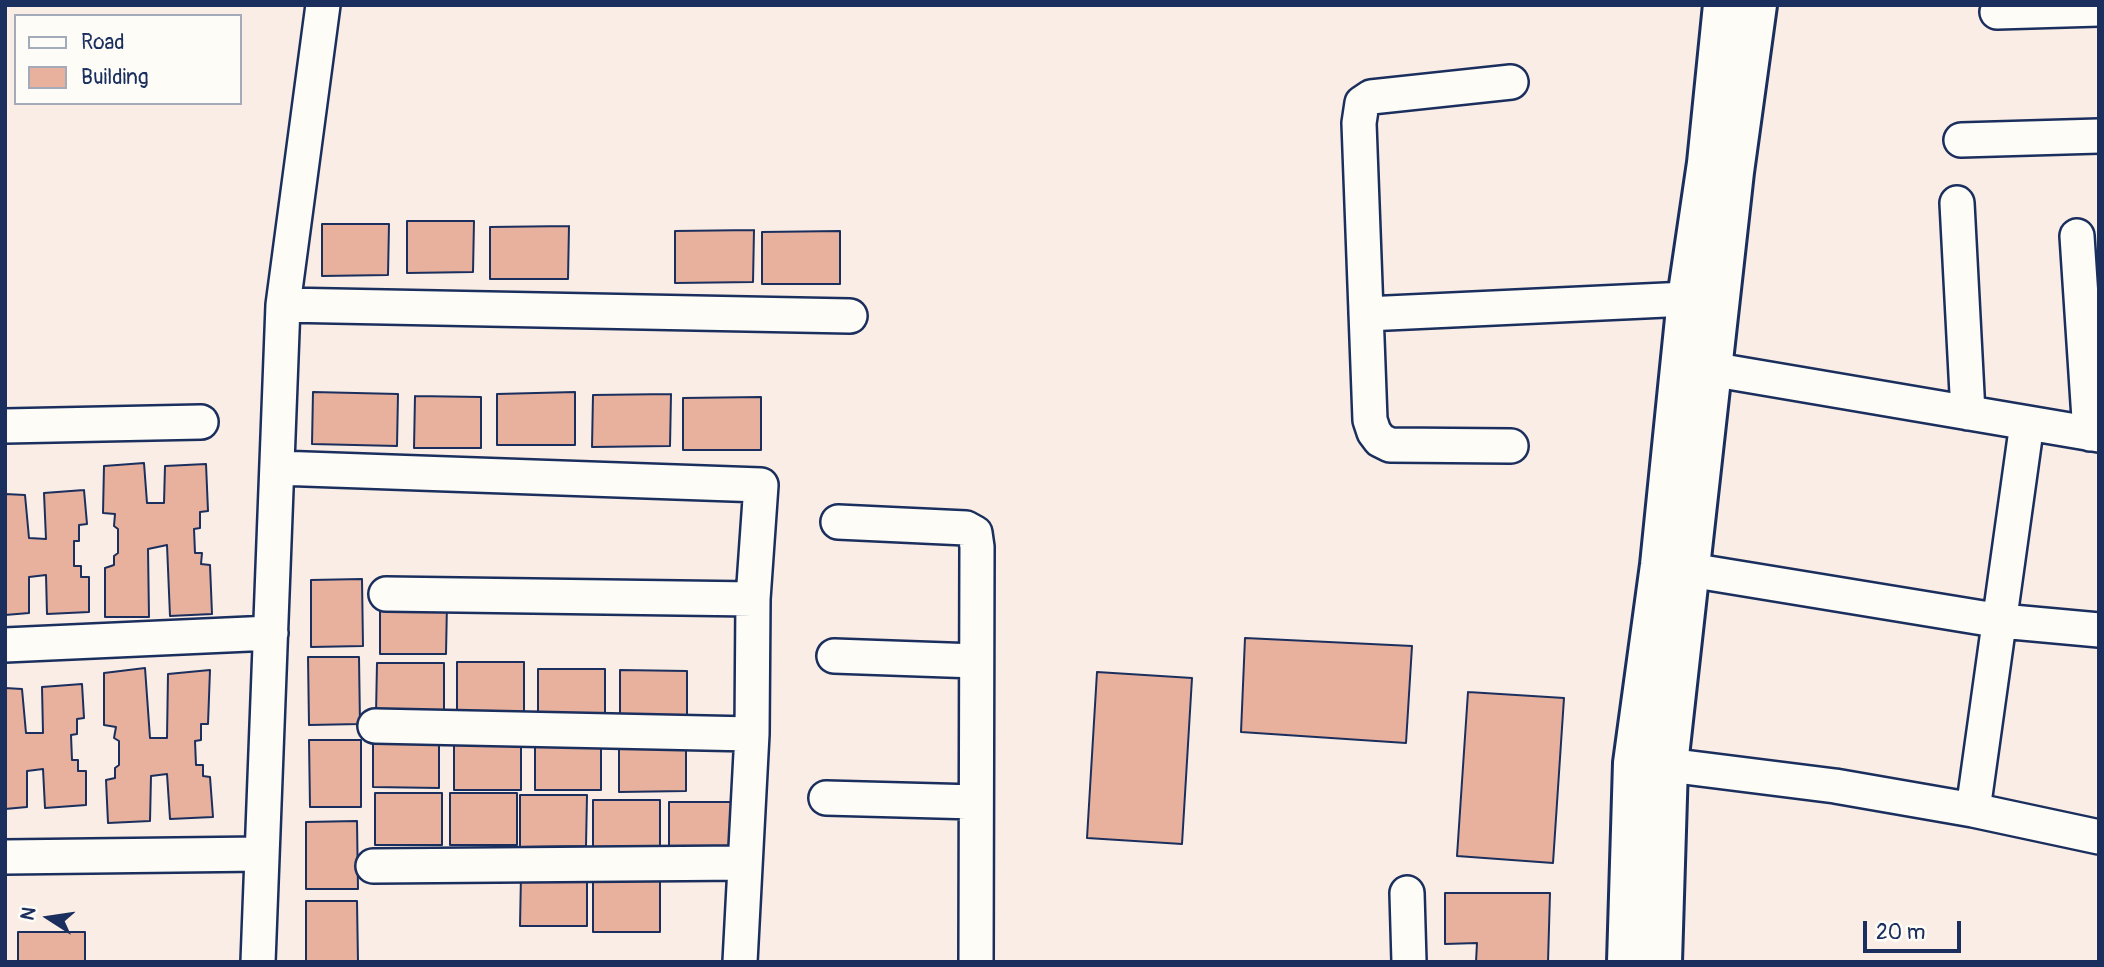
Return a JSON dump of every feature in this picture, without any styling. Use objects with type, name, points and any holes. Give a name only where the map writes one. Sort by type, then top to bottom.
[{"type":"street","points":[[258,962],[283,305],[323,5]]},
{"type":"street","points":[[1662,962],[1668,765],[1690,570],[1707,163],[1723,5]]},
{"type":"street","points":[[1703,300],[1757,5]]},
{"type":"street","points":[[1997,12],[2099,9]]},
{"type":"street","points":[[1511,82],[1371,97],[1362,103],[1359,123],[1370,419],[1374,432],[1380,440],[1390,445],[1511,446]]},
{"type":"street","points":[[1961,140],[2099,136]]},
{"type":"street","points":[[1957,203],[1968,413]]},
{"type":"street","points":[[1697,367],[2094,435],[2077,236]]},
{"type":"street","points":[[1366,314],[1703,300]]},
{"type":"street","points":[[283,305],[850,316]]},
{"type":"street","points":[[1627,962],[1633,763],[1660,565],[1697,367]]},
{"type":"street","points":[[5,426],[201,422]]},
{"type":"street","points":[[1973,810],[2027,423]]},
{"type":"street","points":[[278,468],[761,485],[753,599],[751,734],[740,962]]},
{"type":"street","points":[[838,522],[965,528],[975,533],[976,962]]},
{"type":"street","points":[[1690,570],[2001,621],[2099,630]]},
{"type":"street","points":[[386,594],[753,599]]},
{"type":"street","points":[[5,645],[271,633]]},
{"type":"street","points":[[834,656],[976,661]]},
{"type":"street","points":[[375,726],[751,734]]},
{"type":"street","points":[[1668,765],[1835,786],[2099,836]]},
{"type":"street","points":[[826,798],[976,802]]},
{"type":"street","points":[[5,857],[262,855]]},
{"type":"street","points":[[373,866],[745,863]]},
{"type":"street","points":[[1407,893],[1409,962]]},
{"type":"building","points":[[407,221],[474,221],[473,272],[407,273]]},
{"type":"building","points":[[322,224],[389,224],[388,275],[322,276]]},
{"type":"building","points":[[569,226],[568,279],[490,279],[490,227]]},
{"type":"building","points":[[754,230],[753,282],[675,283],[675,231]]},
{"type":"building","points":[[840,231],[840,284],[762,284],[762,232]]},
{"type":"building","points":[[313,392],[398,394],[397,446],[312,444]]},
{"type":"building","points":[[575,392],[575,445],[497,445],[497,394]]},
{"type":"building","points":[[671,394],[670,446],[592,447],[593,395]]},
{"type":"building","points":[[415,396],[481,397],[481,448],[414,448]]},
{"type":"building","points":[[761,397],[761,450],[683,450],[683,398]]},
{"type":"building","points":[[144,463],[147,503],[164,503],[165,466],[206,464],[208,511],[200,512],[200,528],[194,529],[195,553],[202,553],[201,564],[210,565],[212,614],[170,616],[167,545],[148,549],[149,617],[105,617],[105,568],[114,565],[114,556],[118,553],[118,529],[114,526],[115,514],[103,513],[104,466]]},
{"type":"building","points":[[84,490],[87,524],[79,525],[79,541],[74,541],[74,566],[81,566],[81,577],[89,577],[89,612],[47,614],[46,575],[29,577],[29,613],[5,615],[5,494],[25,495],[29,538],[46,539],[44,493]]},
{"type":"building","points":[[362,579],[363,646],[311,647],[311,580]]},
{"type":"building","points":[[380,603],[447,603],[446,654],[380,654]]},
{"type":"building","points":[[1245,638],[1412,646],[1406,743],[1241,732]]},
{"type":"building","points":[[308,657],[359,657],[360,724],[309,725]]},
{"type":"building","points":[[457,662],[524,662],[524,714],[457,714]]},
{"type":"building","points":[[377,663],[444,663],[444,714],[376,714]]},
{"type":"building","points":[[145,668],[150,738],[167,738],[168,674],[210,670],[208,724],[201,724],[201,740],[195,741],[196,765],[203,765],[203,776],[210,777],[213,817],[170,819],[167,774],[151,776],[150,821],[108,823],[106,780],[115,778],[115,768],[119,765],[119,741],[114,738],[116,727],[104,725],[104,673]]},
{"type":"building","points":[[538,669],[605,669],[605,720],[538,721]]},
{"type":"building","points":[[620,670],[687,671],[687,722],[620,722]]},
{"type":"building","points":[[1097,672],[1192,678],[1182,844],[1087,838]]},
{"type":"building","points":[[82,684],[84,718],[77,719],[77,734],[71,735],[72,760],[78,760],[78,771],[86,771],[86,805],[45,808],[43,769],[27,771],[27,807],[5,809],[5,688],[22,689],[26,733],[43,733],[42,687]]},
{"type":"building","points":[[1468,692],[1564,698],[1553,863],[1457,856]]},
{"type":"building","points":[[373,736],[439,736],[439,788],[373,787]]},
{"type":"building","points":[[454,738],[521,738],[521,790],[454,790]]},
{"type":"building","points":[[535,739],[601,739],[601,790],[535,790]]},
{"type":"building","points":[[309,740],[361,740],[361,807],[310,807]]},
{"type":"building","points":[[619,740],[686,740],[686,791],[619,792]]},
{"type":"building","points":[[375,793],[442,793],[442,845],[375,845]]},
{"type":"building","points":[[450,793],[517,793],[517,845],[450,845]]},
{"type":"building","points":[[520,795],[587,795],[586,846],[520,847]]},
{"type":"building","points":[[593,800],[660,800],[660,851],[593,851]]},
{"type":"building","points":[[669,802],[736,802],[736,853],[669,853]]},
{"type":"building","points":[[357,821],[358,889],[306,889],[306,822]]},
{"type":"building","points":[[587,874],[587,926],[520,926],[521,875]]},
{"type":"building","points":[[593,880],[660,881],[660,932],[593,932]]},
{"type":"building","points":[[1445,893],[1550,893],[1548,962],[1476,962],[1477,943],[1445,944]]},
{"type":"building","points":[[306,901],[357,901],[358,962],[306,962]]},
{"type":"building","points":[[18,932],[85,932],[85,962],[18,962]]}]
